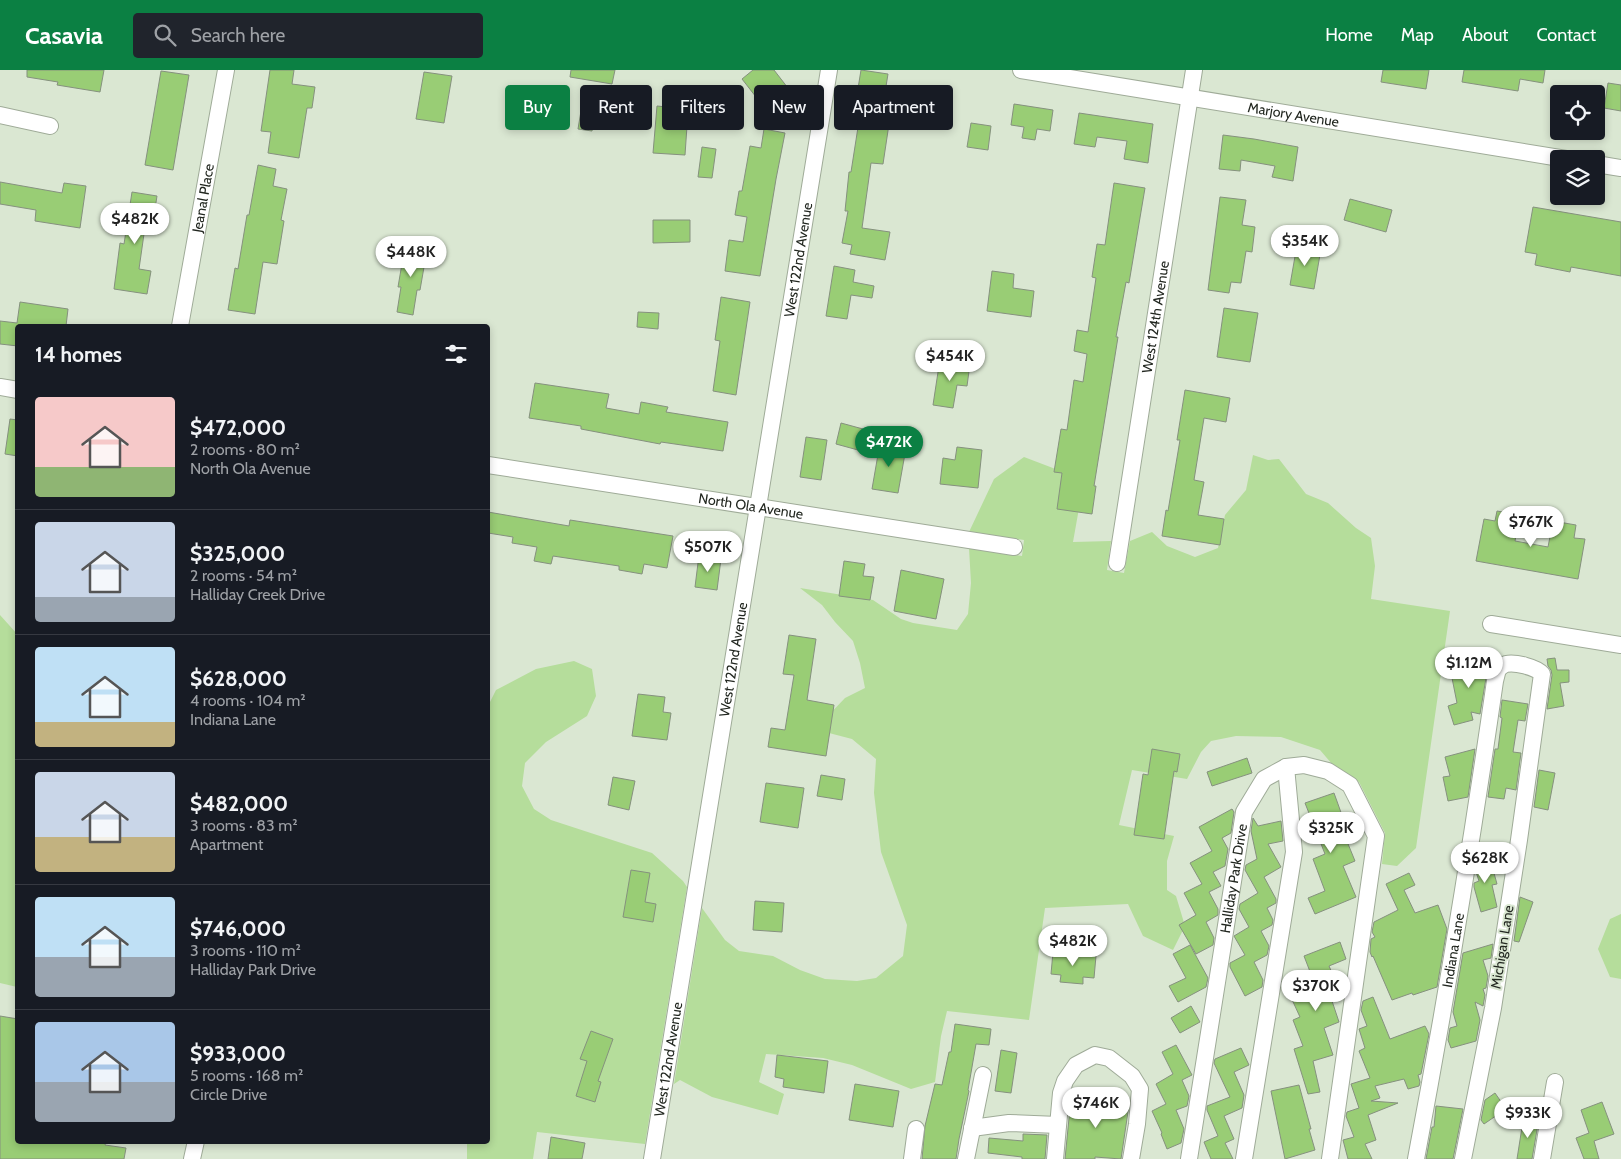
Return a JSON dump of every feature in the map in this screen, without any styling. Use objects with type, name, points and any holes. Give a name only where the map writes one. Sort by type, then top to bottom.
[{"type":"street","name":"Jeanal Place","points":[[180,324],[226,70]]},
{"type":"street","name":"West 122nd Avenue","points":[[652,1159],[829,70]]},
{"type":"street","name":"Marjory Avenue","points":[[1022,70],[1550,156]]},
{"type":"street","name":"West 124th Avenue","points":[[1117,564],[1194,70]]},
{"type":"street","points":[[0,115],[50,126]]},
{"type":"street","points":[[1605,165],[1621,168]]},
{"type":"street","points":[[0,387],[15,390]]},
{"type":"street","name":"North Ola Avenue","points":[[490,465],[1014,547]]},
{"type":"street","points":[[1492,624],[1621,645]]},
{"type":"street","name":"Indiana Lane","points":[[1416,1159],[1498,669],[1506,664],[1528,666],[1539,670],[1542,674]]},
{"type":"street","name":"Michigan Lane","points":[[1463,1159],[1494,998],[1522,821],[1542,674]]},
{"type":"street","name":"Halliday Park Drive","points":[[1189,1159],[1244,812],[1264,779],[1286,767],[1304,765],[1328,771],[1350,785],[1376,836],[1330,1159]]},
{"type":"street","points":[[1244,1159],[1294,852],[1286,767]]},
{"type":"street","points":[[1055,1159],[1061,1093],[1065,1081],[1076,1065],[1095,1055],[1109,1058],[1132,1076],[1140,1089],[1131,1159]]},
{"type":"street","points":[[966,1159],[983,1074]]},
{"type":"street","points":[[1542,1159],[1555,1082]]},
{"type":"street","points":[[972,1128],[1010,1123],[1058,1125]]},
{"type":"street","points":[[912,1159],[916,1129]]},
{"type":"street","points":[[192,1159],[195,1144]]},
{"type":"green space","points":[[1253,455],[1268,460],[1279,459],[1306,494],[1328,503],[1356,528],[1371,538],[1375,566],[1371,599],[1450,611],[1416,848],[1397,866],[1382,864],[1385,833],[1359,782],[1332,764],[1320,750],[1281,737],[1236,736],[1211,741],[1201,752],[1187,779],[1132,770],[1119,825],[1174,836],[1167,861],[1167,890],[1176,896],[1185,926],[1173,950],[1143,936],[1128,904],[1045,908],[1029,1020],[947,1011],[941,1036],[935,1082],[911,1089],[852,1065],[823,1058],[766,1054],[759,1082],[784,1094],[778,1115],[712,1097],[680,1080],[674,1084],[702,908],[725,940],[739,951],[773,956],[800,970],[825,979],[857,981],[876,978],[903,956],[907,925],[881,852],[874,793],[876,759],[852,739],[829,733],[823,721],[845,698],[865,688],[860,663],[853,641],[822,605],[800,588],[873,600],[901,619],[913,623],[957,630],[968,614],[971,583],[969,548],[1022,556],[1024,540],[969,532],[994,479],[1024,457],[1066,473],[1081,497],[1073,542],[1111,541],[1107,570],[1124,573],[1130,541],[1152,532],[1167,546],[1195,557],[1218,548],[1225,515],[1246,490]]},
{"type":"green space","points":[[0,615],[15,632],[15,987],[0,983]]},
{"type":"green space","points":[[574,661],[592,669],[596,696],[587,716],[546,742],[525,763],[522,786],[534,809],[551,820],[652,853],[683,881],[687,887],[645,1144],[537,1132],[533,1159],[467,1159],[467,1144],[490,1144],[490,702],[496,690],[536,669]]},
{"type":"green space","points":[[1621,914],[1621,979],[1610,977],[1598,949],[1610,919]]},
{"type":"building","points":[[27,70],[104,70],[100,92],[57,85],[58,82],[27,77]]},
{"type":"building","points":[[270,70],[294,70],[292,84],[315,87],[312,108],[307,108],[299,158],[268,153],[271,132],[261,131]]},
{"type":"building","points":[[571,70],[615,70],[612,84],[570,77]]},
{"type":"building","points":[[753,70],[774,70],[786,85],[754,85],[754,94],[742,79]]},
{"type":"building","points":[[861,70],[888,74],[886,85],[859,85]]},
{"type":"building","points":[[1383,70],[1429,70],[1426,89],[1381,82]]},
{"type":"building","points":[[1464,70],[1545,70],[1543,83],[1520,79],[1518,91],[1462,82]]},
{"type":"building","points":[[161,71],[189,75],[173,170],[145,165]]},
{"type":"building","points":[[424,72],[452,76],[444,123],[416,119]]},
{"type":"building","points":[[1608,83],[1621,85],[1621,111],[1605,108]]},
{"type":"building","points":[[1014,104],[1053,110],[1050,131],[1037,129],[1035,140],[1022,138],[1024,127],[1011,125]]},
{"type":"building","points":[[657,106],[662,106],[662,130],[687,130],[685,155],[653,153]]},
{"type":"building","points":[[1079,113],[1153,124],[1148,163],[1124,159],[1127,141],[1097,137],[1095,147],[1074,144]]},
{"type":"building","points":[[971,123],[991,126],[988,150],[967,147]]},
{"type":"building","points":[[764,130],[785,133],[760,276],[725,271],[729,240],[743,242],[747,217],[735,215],[739,191],[742,191],[750,146],[761,148]]},
{"type":"building","points":[[858,130],[888,130],[883,164],[871,163],[862,228],[890,232],[885,260],[850,254],[852,245],[842,243],[848,211],[845,211],[849,172],[851,172]]},
{"type":"building","points":[[1223,135],[1298,147],[1293,181],[1272,177],[1275,166],[1241,160],[1240,171],[1219,169]]},
{"type":"building","points":[[702,147],[716,149],[712,178],[698,177]]},
{"type":"building","points":[[258,165],[276,169],[273,186],[287,189],[281,220],[284,221],[277,264],[263,262],[255,314],[228,310],[235,268],[238,269]]},
{"type":"building","points":[[0,182],[62,193],[64,183],[86,186],[80,228],[35,221],[36,210],[0,204]]},
{"type":"building","points":[[1114,183],[1145,188],[1129,283],[1126,282],[1116,337],[1118,337],[1094,486],[1096,486],[1092,514],[1057,509],[1062,473],[1054,472],[1061,429],[1067,430],[1074,380],[1083,382],[1087,354],[1074,351],[1077,330],[1088,332],[1096,278],[1092,277],[1097,244],[1105,245]]},
{"type":"building","points":[[132,192],[157,196],[152,228],[145,227],[139,269],[151,271],[147,294],[114,289],[120,243],[124,244]]},
{"type":"building","points":[[1220,197],[1246,200],[1242,225],[1255,227],[1252,252],[1246,251],[1241,283],[1231,282],[1229,293],[1208,290]]},
{"type":"building","points":[[1350,199],[1392,210],[1386,232],[1344,220]]},
{"type":"building","points":[[1533,207],[1621,222],[1621,276],[1571,267],[1570,272],[1535,265],[1537,254],[1525,252]]},
{"type":"building","points":[[653,220],[690,220],[690,242],[653,243]]},
{"type":"building","points":[[1297,245],[1321,249],[1314,289],[1290,285]]},
{"type":"building","points":[[405,246],[427,250],[420,290],[417,290],[413,315],[397,312],[401,287],[398,287]]},
{"type":"building","points":[[834,266],[855,270],[853,282],[874,286],[872,298],[851,295],[847,319],[826,316]]},
{"type":"building","points":[[992,271],[1014,274],[1013,288],[1034,291],[1031,317],[987,311]]},
{"type":"building","points":[[721,297],[750,302],[736,395],[713,391],[720,341],[715,340]]},
{"type":"building","points":[[20,302],[68,309],[66,324],[15,324],[15,346],[0,344],[0,321],[17,323]]},
{"type":"building","points":[[1224,308],[1258,313],[1250,362],[1217,357]]},
{"type":"building","points":[[638,312],[659,313],[658,329],[637,327]]},
{"type":"building","points":[[940,359],[970,364],[967,386],[957,385],[953,408],[933,405]]},
{"type":"building","points":[[535,383],[609,394],[606,408],[639,414],[641,402],[668,407],[666,412],[728,422],[723,451],[661,442],[660,444],[581,429],[581,426],[529,418]]},
{"type":"building","points":[[1185,390],[1230,398],[1226,422],[1204,418],[1194,480],[1204,482],[1198,515],[1224,519],[1220,545],[1162,536],[1180,440],[1177,440]]},
{"type":"building","points":[[10,419],[15,420],[15,456],[5,454]]},
{"type":"building","points":[[841,423],[863,429],[858,450],[836,444]]},
{"type":"building","points":[[806,437],[827,440],[821,480],[800,477]]},
{"type":"building","points":[[880,443],[906,448],[898,493],[872,489]]},
{"type":"building","points":[[957,447],[982,450],[978,488],[940,484],[943,458],[955,460]]},
{"type":"building","points":[[1497,511],[1520,515],[1515,541],[1548,547],[1553,521],[1576,525],[1574,538],[1585,539],[1578,579],[1476,561],[1484,519],[1495,521]]},
{"type":"building","points":[[490,512],[569,526],[570,520],[673,536],[667,568],[644,564],[642,574],[619,570],[619,566],[553,556],[551,564],[534,561],[537,547],[512,543],[513,537],[490,533]]},
{"type":"building","points":[[699,555],[721,559],[717,590],[695,587]]},
{"type":"building","points":[[844,561],[865,564],[863,576],[874,577],[870,600],[839,596]]},
{"type":"building","points":[[901,570],[944,579],[936,619],[894,611]]},
{"type":"building","points":[[789,635],[816,639],[807,700],[834,705],[826,756],[768,747],[771,728],[785,730],[794,675],[783,674]]},
{"type":"building","points":[[1463,654],[1486,658],[1484,670],[1486,678],[1480,714],[1471,712],[1473,720],[1454,725],[1448,706],[1457,703],[1452,678],[1459,676]]},
{"type":"building","points":[[1555,658],[1557,670],[1569,670],[1569,682],[1560,683],[1564,706],[1547,709],[1552,675],[1547,659]]},
{"type":"building","points":[[638,694],[665,697],[663,712],[671,713],[667,740],[632,736]]},
{"type":"building","points":[[1502,700],[1528,704],[1525,721],[1518,720],[1513,752],[1521,753],[1516,790],[1506,788],[1504,799],[1488,797],[1495,749],[1498,749]]},
{"type":"building","points":[[1152,749],[1180,754],[1177,772],[1174,771],[1164,839],[1134,835],[1143,774],[1148,775]]},
{"type":"building","points":[[1475,749],[1468,797],[1448,801],[1443,777],[1450,776],[1445,757]]},
{"type":"building","points":[[1247,758],[1252,773],[1212,786],[1207,772]]},
{"type":"building","points":[[1539,770],[1555,773],[1548,810],[1534,807]]},
{"type":"building","points":[[821,775],[845,779],[842,800],[817,796]]},
{"type":"building","points":[[613,777],[635,781],[629,810],[608,805]]},
{"type":"building","points":[[766,783],[804,788],[798,828],[760,822]]},
{"type":"building","points":[[1334,793],[1348,832],[1344,834],[1355,861],[1343,866],[1356,897],[1315,914],[1308,898],[1325,891],[1313,859],[1325,854],[1305,803]]},
{"type":"building","points":[[1232,809],[1234,812],[1231,833],[1222,838],[1228,849],[1225,866],[1213,872],[1221,886],[1209,892],[1218,909],[1218,915],[1206,922],[1214,938],[1213,945],[1196,954],[1179,925],[1196,915],[1184,893],[1202,884],[1190,863],[1212,851],[1199,827]]},
{"type":"building","points":[[1253,818],[1258,826],[1281,821],[1283,841],[1268,844],[1281,867],[1264,877],[1276,899],[1276,903],[1267,908],[1273,920],[1272,925],[1261,931],[1269,946],[1267,955],[1254,962],[1263,980],[1262,987],[1245,996],[1230,967],[1230,963],[1245,955],[1234,936],[1249,927],[1239,909],[1240,904],[1258,893],[1245,870],[1246,865],[1257,859],[1251,831]]},
{"type":"building","points":[[1489,855],[1497,884],[1492,885],[1497,907],[1481,912],[1474,883],[1479,881],[1476,872],[1478,858]]},
{"type":"building","points":[[631,870],[650,873],[645,902],[656,904],[653,922],[623,917]]},
{"type":"building","points":[[1409,873],[1415,885],[1404,890],[1415,913],[1438,905],[1447,929],[1437,987],[1392,1000],[1370,952],[1371,939],[1375,937],[1372,932],[1374,922],[1398,910],[1386,884]]},
{"type":"building","points":[[1520,897],[1533,902],[1519,942],[1514,941]]},
{"type":"building","points":[[755,901],[784,903],[782,932],[753,930]]},
{"type":"building","points":[[1340,942],[1346,959],[1329,966],[1340,991],[1330,995],[1339,1022],[1324,1028],[1333,1055],[1313,1061],[1320,1092],[1308,1094],[1294,1049],[1303,1046],[1293,1020],[1300,1017],[1289,993],[1314,982],[1304,956]]},
{"type":"building","points":[[1493,944],[1491,958],[1483,960],[1488,976],[1486,988],[1483,989],[1485,995],[1483,1006],[1475,1002],[1480,1020],[1476,1041],[1451,1048],[1448,1040],[1450,1028],[1457,1026],[1453,1012],[1463,953]]},
{"type":"building","points":[[1190,945],[1208,978],[1206,987],[1178,1002],[1169,986],[1186,978],[1173,954]]},
{"type":"building","points":[[1053,952],[1096,956],[1094,978],[1083,977],[1083,984],[1060,982],[1061,975],[1051,974]]},
{"type":"building","points":[[1373,997],[1390,1039],[1425,1026],[1429,1034],[1421,1074],[1418,1075],[1419,1086],[1408,1089],[1404,1079],[1375,1086],[1380,1098],[1371,1101],[1398,1103],[1368,1115],[1376,1140],[1365,1144],[1372,1159],[1348,1159],[1343,1140],[1354,1137],[1346,1116],[1347,1112],[1359,1108],[1351,1084],[1370,1078],[1359,1051],[1365,1048],[1359,1029],[1367,1026],[1361,1010],[1363,1001]]},
{"type":"building","points":[[1191,1006],[1200,1022],[1180,1033],[1171,1018]]},
{"type":"building","points":[[0,1016],[15,1018],[15,1144],[105,1144],[126,1148],[124,1159],[0,1159]]},
{"type":"building","points":[[955,1024],[991,1029],[989,1045],[976,1044],[956,1159],[922,1159],[925,1126],[935,1084],[942,1085],[949,1052],[951,1052]]},
{"type":"building","points":[[591,1031],[613,1039],[598,1081],[601,1082],[595,1102],[576,1096],[587,1061],[580,1059]]},
{"type":"building","points":[[1176,1045],[1192,1075],[1182,1080],[1189,1096],[1187,1106],[1176,1110],[1184,1129],[1181,1143],[1167,1149],[1152,1111],[1166,1104],[1156,1084],[1173,1074],[1162,1052]]},
{"type":"building","points":[[1241,1048],[1249,1065],[1234,1072],[1244,1095],[1242,1108],[1224,1116],[1234,1139],[1225,1143],[1233,1159],[1211,1159],[1204,1142],[1218,1136],[1207,1106],[1230,1097],[1214,1063],[1215,1059]]},
{"type":"building","points":[[1001,1050],[1017,1053],[1011,1093],[995,1091]]},
{"type":"building","points":[[777,1055],[828,1061],[824,1093],[783,1087],[784,1079],[775,1077]]},
{"type":"building","points":[[855,1084],[899,1091],[893,1127],[849,1120]]},
{"type":"building","points":[[1299,1085],[1315,1150],[1285,1159],[1271,1091]]},
{"type":"building","points":[[1495,1093],[1506,1109],[1484,1124],[1481,1120],[1485,1100]]},
{"type":"building","points":[[1071,1098],[1102,1099],[1129,1105],[1121,1159],[1095,1157],[1095,1159],[1065,1159]]},
{"type":"building","points":[[1602,1102],[1614,1134],[1594,1141],[1599,1159],[1584,1159],[1576,1138],[1589,1133],[1581,1110]]},
{"type":"building","points":[[1436,1106],[1463,1109],[1453,1159],[1426,1159],[1432,1127],[1434,1127]]},
{"type":"building","points":[[1536,1117],[1538,1124],[1532,1159],[1517,1159],[1523,1121]]},
{"type":"building","points":[[1023,1134],[1047,1135],[1045,1159],[1022,1159],[1022,1157],[988,1153],[989,1138],[1023,1141]]},
{"type":"building","points":[[551,1137],[585,1143],[582,1159],[548,1159]]}]
